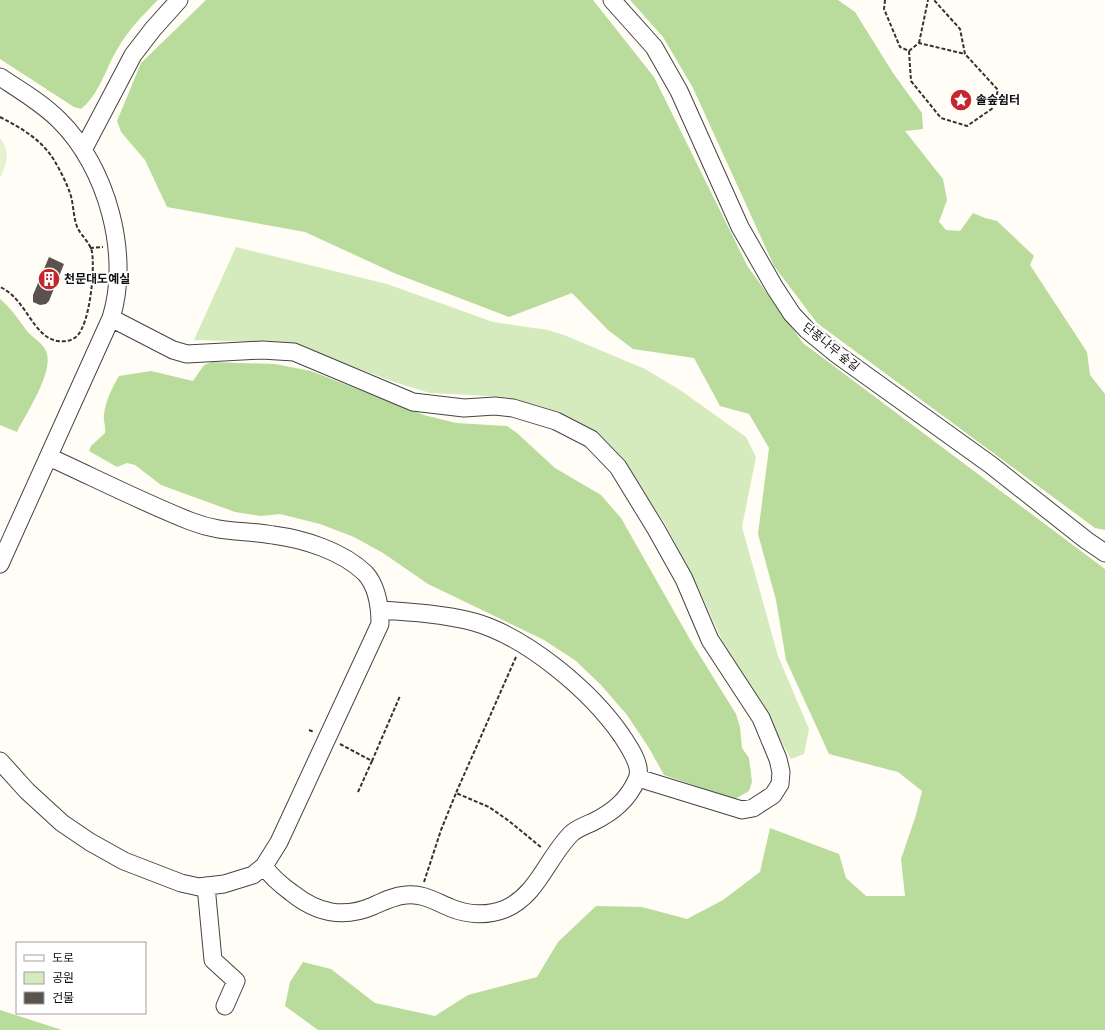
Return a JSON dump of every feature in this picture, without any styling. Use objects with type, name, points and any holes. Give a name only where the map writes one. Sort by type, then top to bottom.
[{"type":"lane","points":[[83,150],[133,55],[153,29],[179,0]]},
{"type":"lane","name":"단풍나무 숲길","points":[[612,0],[658,53],[679,92],[740,227],[775,288],[792,314],[807,330],[835,353],[991,465],[1086,540],[1105,553]]},
{"type":"lane","points":[[0,77],[49,110],[72,134],[83,150],[99,179],[104,193],[115,237],[119,271],[119,290],[111,318],[0,564]]},
{"type":"lane","points":[[111,318],[174,350],[187,354],[262,350],[294,352],[413,402],[464,408],[495,406],[513,408],[556,421],[591,439],[618,467],[656,529],[684,579],[698,616],[710,640],[761,718],[778,759],[781,772],[780,784],[773,795],[753,808],[742,810],[638,778]]},
{"type":"lane","points":[[0,761],[27,791],[62,823],[90,842],[124,861],[167,878],[200,887],[224,884],[252,875],[264,866],[279,842],[380,624],[380,610],[372,584],[365,574],[344,558],[300,541],[274,535],[225,531],[190,521],[49,457]]},
{"type":"lane","points":[[264,866],[269,874],[301,900],[314,908],[323,911],[339,913],[371,907],[396,897],[420,895],[461,912],[489,913],[505,909],[531,890],[552,857],[574,831],[612,812],[628,796],[638,778],[635,757],[607,715],[575,684],[547,660],[495,631],[475,623],[439,616],[380,610]]},
{"type":"lane","points":[[206,886],[213,960],[236,980],[225,1006]]},
{"type":"path","points":[[886,0],[884,9],[900,47],[908,51]]},
{"type":"path","points":[[908,51],[919,43],[928,0]]},
{"type":"path","points":[[908,51],[911,80],[941,118],[967,126],[993,108],[998,90],[965,54],[960,29],[934,0]]},
{"type":"path","points":[[919,43],[965,54]]},
{"type":"path","points":[[0,117],[29,133],[53,159],[70,194],[78,228],[92,251],[93,271],[84,325],[75,338],[68,341],[49,339],[38,329],[13,294],[0,287]]},
{"type":"path","points":[[420,895],[441,830],[521,645]]},
{"type":"path","points":[[358,792],[400,696]]},
{"type":"path","points":[[346,747],[372,761]]},
{"type":"path","points":[[456,793],[489,808],[504,818],[552,857]]},
{"type":"green space","points":[[0,0],[158,0],[126,35],[114,55],[98,88],[88,103],[81,109],[74,107],[0,59]]},
{"type":"green space","points":[[206,0],[593,0],[654,77],[748,267],[803,343],[1105,569],[1105,1030],[318,1030],[285,1006],[290,982],[303,962],[331,969],[375,1003],[435,1016],[468,995],[537,977],[558,942],[596,906],[642,907],[687,919],[723,900],[760,872],[770,828],[839,854],[846,878],[866,896],[905,896],[901,859],[916,815],[922,791],[898,772],[829,754],[786,660],[776,600],[758,534],[769,448],[749,414],[720,406],[694,358],[633,349],[608,330],[572,293],[509,317],[394,273],[305,232],[167,207],[145,160],[121,132],[117,121],[141,63]]},
{"type":"green space","points":[[630,0],[838,0],[855,12],[893,73],[922,113],[923,129],[905,131],[943,179],[947,200],[939,222],[946,230],[960,231],[973,213],[997,221],[1034,256],[1030,265],[1087,352],[1090,375],[1105,394],[1105,530],[1095,528],[817,323],[774,266],[693,88],[663,37]]},
{"type":"green space","points":[[0,138],[6,148],[7,158],[0,178]]},
{"type":"green space","points":[[236,247],[387,284],[493,322],[548,330],[564,335],[645,369],[680,390],[746,437],[756,457],[742,527],[778,656],[809,729],[804,754],[791,759],[772,724],[729,656],[698,587],[664,522],[628,471],[553,414],[507,397],[430,393],[394,382],[291,343],[194,340]]},
{"type":"green space","points":[[0,299],[11,310],[27,331],[43,345],[48,359],[47,369],[38,392],[17,432],[0,425]]},
{"type":"green space","points":[[212,362],[275,364],[311,371],[424,415],[456,423],[507,426],[517,433],[555,468],[601,495],[621,518],[692,643],[736,714],[740,727],[742,748],[749,758],[752,782],[749,791],[735,799],[664,775],[649,748],[627,715],[601,685],[576,661],[544,640],[428,584],[383,553],[354,537],[320,524],[280,514],[261,516],[235,512],[161,485],[135,465],[127,463],[117,467],[89,451],[91,446],[105,433],[104,417],[106,404],[119,376],[151,371],[193,381],[204,365]]},
{"type":"green space","points":[[0,1010],[62,1030],[0,1030]]},
{"type":"building","name":"천문대도예실","points":[[49,257],[64,264],[49,301],[46,304],[40,305],[33,302],[33,295]]},
{"type":"place","name":"솔숲쉼터","points":[[961,100]]},
{"type":"place","name":"천문대도예실","points":[[49,279]]}]
